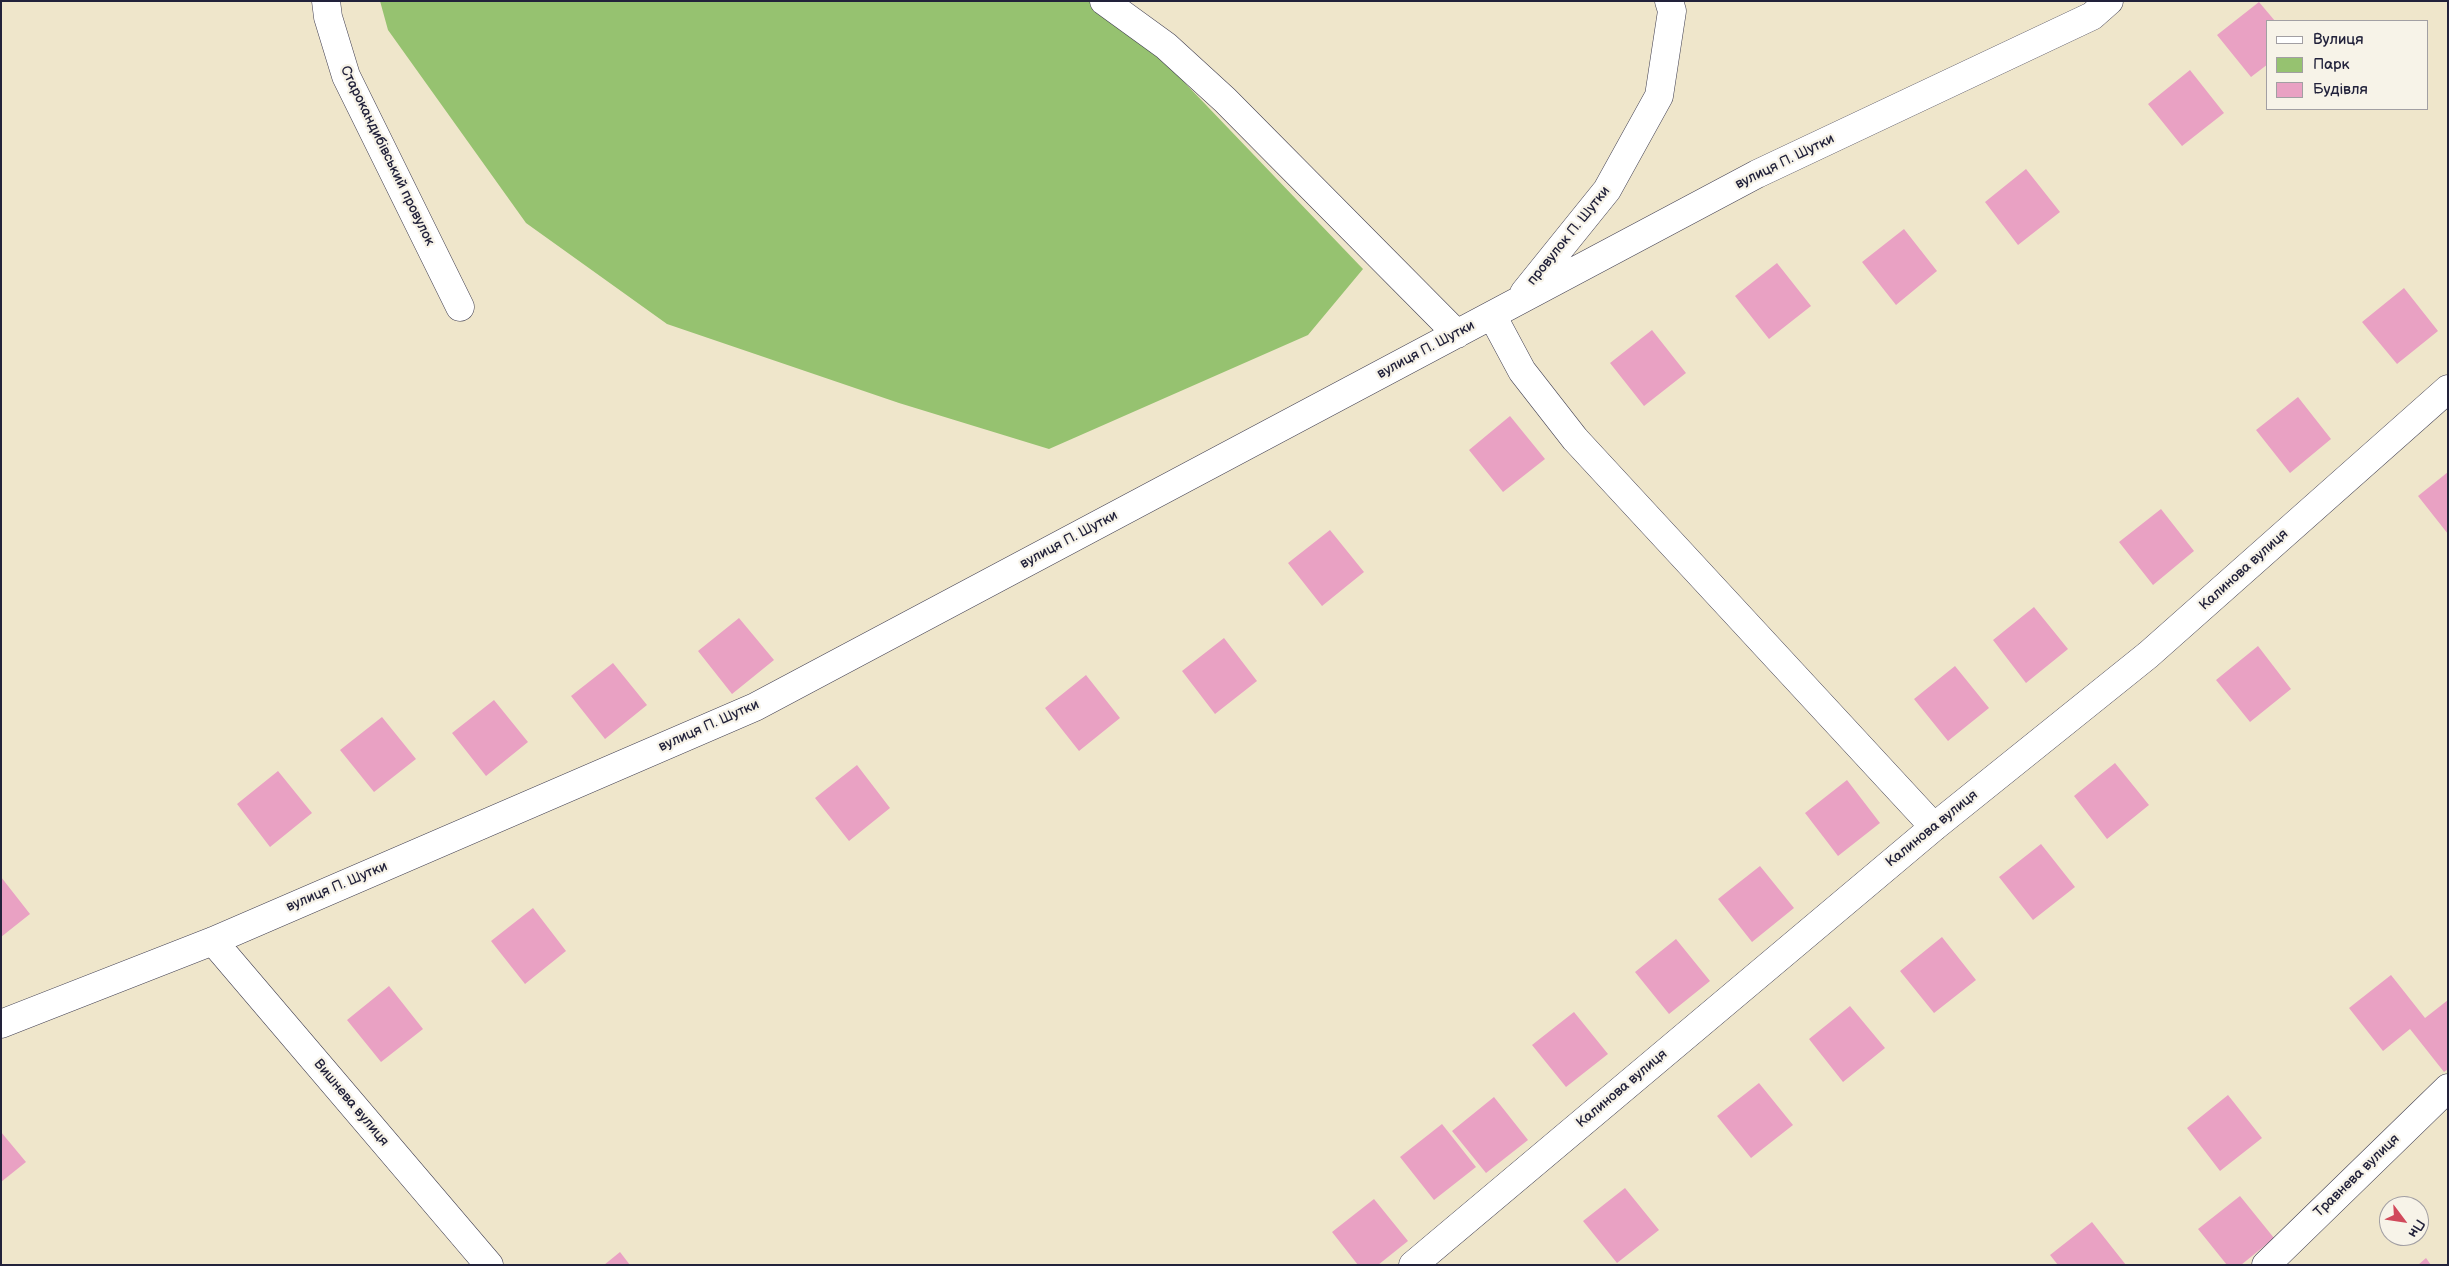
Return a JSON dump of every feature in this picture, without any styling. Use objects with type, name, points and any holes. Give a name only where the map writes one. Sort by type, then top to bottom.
[{"type":"street","name":"Старокандибівський провулок","points":[[326,1],[328,17],[346,76],[460,307]]},
{"type":"street","points":[[1104,1],[1166,46],[1219,94],[1457,334]]},
{"type":"street","name":"провулок П. Шутки","points":[[1516,302],[1607,190],[1659,96],[1672,11],[1669,1]]},
{"type":"street","name":"вулиця П. Шутки","points":[[1,1024],[213,941],[755,707],[1757,174],[2092,16],[2110,1]]},
{"type":"street","points":[[1492,315],[1522,371],[1575,439],[1934,827]]},
{"type":"street","name":"Калинова вулиця","points":[[1413,1265],[1934,827],[2148,655],[2448,389]]},
{"type":"street","name":"Вишнева вулиця","points":[[213,941],[489,1265]]},
{"type":"street","name":"Травнева вулиця","points":[[2266,1265],[2444,1099]]},
{"type":"green space","points":[[380,1],[1125,1],[1185,83],[1363,269],[1308,335],[1049,449],[899,403],[667,324],[526,223],[388,30]]},
{"type":"building","points":[[2259,2],[2274,20],[2266,20],[2266,66],[2251,77],[2217,35]]},
{"type":"building","points":[[2190,70],[2224,113],[2182,146],[2148,104]]},
{"type":"building","points":[[2026,169],[2060,212],[2018,245],[1985,202]]},
{"type":"building","points":[[1904,229],[1937,271],[1896,305],[1862,262]]},
{"type":"building","points":[[1777,263],[1811,306],[1769,339],[1735,296]]},
{"type":"building","points":[[2404,288],[2438,331],[2397,364],[2362,322]]},
{"type":"building","points":[[1652,330],[1686,373],[1644,406],[1610,363]]},
{"type":"building","points":[[2298,397],[2331,439],[2290,473],[2256,430]]},
{"type":"building","points":[[1510,416],[1545,459],[1503,492],[1469,450]]},
{"type":"building","points":[[2448,472],[2448,534],[2418,496]]},
{"type":"building","points":[[2161,509],[2194,551],[2153,585],[2119,542]]},
{"type":"building","points":[[1330,530],[1364,572],[1322,606],[1288,563]]},
{"type":"building","points":[[2034,607],[2068,649],[2026,683],[1993,640]]},
{"type":"building","points":[[739,618],[774,660],[732,694],[698,651]]},
{"type":"building","points":[[1224,638],[1257,681],[1215,714],[1182,671]]},
{"type":"building","points":[[2258,646],[2291,689],[2250,722],[2216,680]]},
{"type":"building","points":[[613,663],[647,705],[605,739],[571,696]]},
{"type":"building","points":[[1955,666],[1989,708],[1948,741],[1914,699]]},
{"type":"building","points":[[1086,675],[1120,718],[1079,751],[1045,708]]},
{"type":"building","points":[[494,700],[528,742],[486,776],[452,733]]},
{"type":"building","points":[[382,717],[416,759],[374,792],[340,750]]},
{"type":"building","points":[[2115,763],[2149,805],[2107,839],[2074,796]]},
{"type":"building","points":[[857,765],[890,808],[849,841],[815,798]]},
{"type":"building","points":[[278,771],[312,813],[270,847],[237,804]]},
{"type":"building","points":[[1847,780],[1880,823],[1838,856],[1805,813]]},
{"type":"building","points":[[2041,844],[2075,887],[2033,920],[1999,877]]},
{"type":"building","points":[[1760,866],[1794,908],[1752,942],[1718,899]]},
{"type":"building","points":[[1,877],[30,914],[1,937]]},
{"type":"building","points":[[533,908],[566,951],[525,984],[491,941]]},
{"type":"building","points":[[1942,937],[1976,980],[1934,1013],[1900,971]]},
{"type":"building","points":[[1676,939],[1710,981],[1669,1014],[1635,972]]},
{"type":"building","points":[[2391,975],[2425,1018],[2448,1000],[2448,1069],[2444,1072],[2410,1029],[2383,1051],[2349,1008]]},
{"type":"building","points":[[389,986],[423,1029],[381,1062],[347,1020]]},
{"type":"building","points":[[1850,1006],[1885,1048],[1843,1082],[1809,1039]]},
{"type":"building","points":[[1574,1012],[1608,1054],[1566,1087],[1532,1045]]},
{"type":"building","points":[[1759,1083],[1793,1125],[1751,1158],[1717,1116]]},
{"type":"building","points":[[2228,1095],[2262,1138],[2220,1171],[2187,1128]]},
{"type":"building","points":[[1494,1097],[1528,1140],[1486,1173],[1452,1131]]},
{"type":"building","points":[[1442,1124],[1476,1167],[1434,1200],[1400,1157]]},
{"type":"building","points":[[1,1132],[26,1162],[1,1182]]},
{"type":"building","points":[[1625,1188],[1659,1230],[1617,1263],[1583,1221]]},
{"type":"building","points":[[2240,1196],[2274,1238],[2241,1265],[2227,1265],[2198,1229]]},
{"type":"building","points":[[1374,1199],[1408,1241],[1378,1265],[1358,1265],[1332,1232]]},
{"type":"building","points":[[2092,1222],[2126,1265],[2058,1265],[2050,1255]]},
{"type":"building","points":[[620,1252],[630,1265],[604,1265]]},
{"type":"building","points":[[2426,1258],[2431,1265],[2418,1265]]}]
